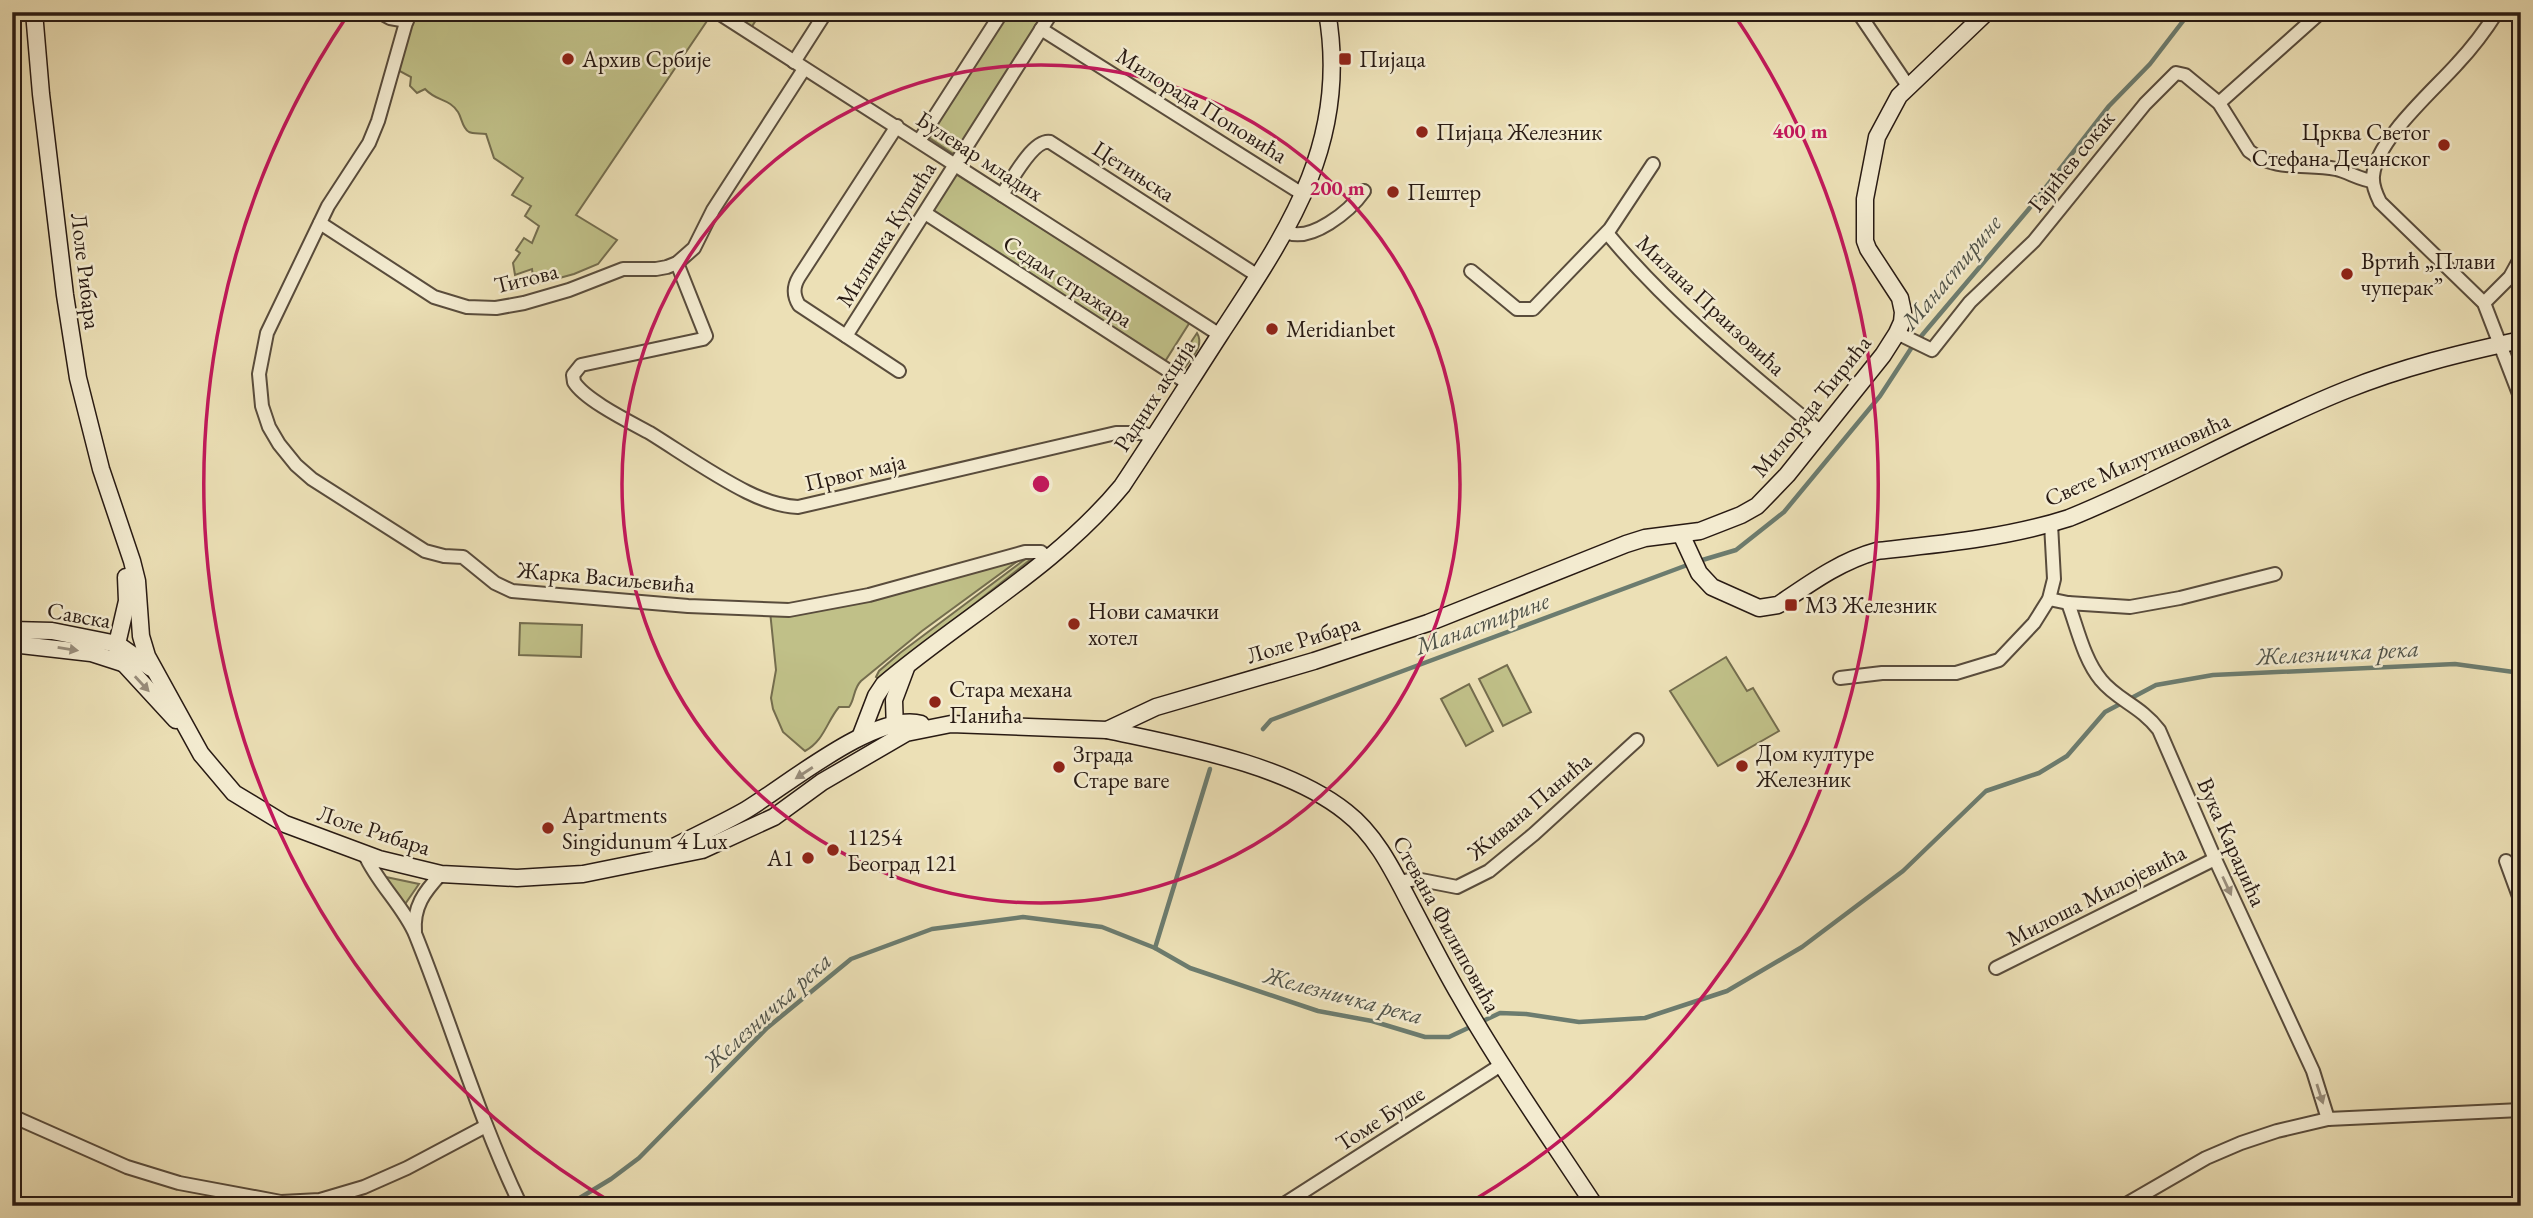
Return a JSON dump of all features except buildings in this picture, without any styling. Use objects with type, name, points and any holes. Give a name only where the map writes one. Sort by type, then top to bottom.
[{"type":"main road","name":"Лоле Рибара","points":[[34,12],[65,295],[78,378],[101,469],[137,580],[142,639],[153,669],[190,734]]},
{"type":"main road","name":"Радних акција","points":[[867,733],[876,696],[884,684],[1049,559],[1104,507],[1122,486],[1258,276],[1286,232],[1304,195],[1322,142],[1329,102],[1331,45],[1327,12]]},
{"type":"main road","name":"Милорада Ћирића","points":[[1681,534],[1725,522],[1757,506],[1772,492],[1883,355],[1902,336],[1903,312],[1900,298],[1868,249],[1863,219],[1867,183],[1877,137],[1891,109],[1908,86],[1987,12]]},
{"type":"main road","name":"Свете Милутиновића","points":[[1681,534],[1699,573],[1712,587],[1737,600],[1759,608],[1769,608],[1864,554],[1967,540],[2051,524],[2094,508],[2264,425],[2347,389],[2417,365],[2521,340]]},
{"type":"main road","name":"Лоле Рибара","points":[[121,531],[127,601],[117,644],[118,657],[128,659],[190,734],[219,777],[246,802],[285,824],[397,865],[441,874],[517,878],[604,871],[702,850],[774,817],[822,782],[906,733],[958,723],[1107,730],[1156,707],[1314,661],[1428,623],[1626,544],[1655,536],[1681,534]]},
{"type":"main road","name":"Савска","points":[[12,630],[52,631],[117,644]]},
{"type":"main road","name":"Савска","points":[[128,659],[142,639]]},
{"type":"main road","name":"Савска","points":[[12,644],[128,659],[153,669]]},
{"type":"main road","points":[[867,733],[890,741],[901,718],[896,692],[908,666]]},
{"type":"main road","name":"Лоле Рибара","points":[[901,718],[929,727]]},
{"type":"main road","points":[[648,860],[743,811],[867,733],[901,718]]},
{"type":"main road","name":"Стевана Филиповића","points":[[1107,730],[1230,760],[1282,777],[1312,790],[1357,821],[1373,839],[1399,882],[1461,999],[1595,1206]]},
{"type":"street","points":[[379,12],[390,18],[408,17]]},
{"type":"street","name":"Булевар младих","points":[[717,12],[1220,335]]},
{"type":"street","points":[[677,263],[694,247],[716,204],[799,65],[826,12]]},
{"type":"street","points":[[919,141],[1002,12]]},
{"type":"street","name":"Милинка Кушића","points":[[846,336],[1052,12]]},
{"type":"street","points":[[1858,12],[1908,86]]},
{"type":"street","points":[[2219,103],[2321,12]]},
{"type":"street","points":[[2497,12],[2479,39],[2408,116],[2383,149],[2376,164],[2373,181],[2379,202],[2484,303],[2521,398]]},
{"type":"street","name":"Жарка Васиљевића","points":[[408,17],[374,132],[363,155],[335,195],[320,223],[279,306],[262,351],[260,395],[269,426],[284,452],[312,479],[425,551],[463,557],[506,589],[688,606],[780,611],[849,600],[1025,552],[1041,552],[1049,559]]},
{"type":"street","name":"Милорада Поповића","points":[[1041,29],[1304,195]]},
{"type":"street","name":"Гајићев сокак","points":[[1902,336],[1932,350],[1970,303],[2034,241],[2145,103],[2173,75],[2179,73],[2219,103],[2249,151],[2257,157],[2291,167],[2337,170],[2373,181]]},
{"type":"street","points":[[897,126],[794,285],[794,293],[799,305],[899,371]]},
{"type":"street","name":"Цетињска","points":[[1002,195],[1036,145],[1045,141],[1051,142],[1258,276]]},
{"type":"street","points":[[1471,271],[1517,309],[1530,310],[1541,302],[1607,233],[1653,164]]},
{"type":"street","points":[[1286,232],[1298,234],[1321,227],[1348,210],[1364,191]]},
{"type":"street","name":"Седам стражара","points":[[925,214],[1189,383]]},
{"type":"street","name":"Титова","points":[[320,223],[434,297],[467,307],[489,309],[506,306],[569,290],[614,271],[630,268],[656,270],[677,263]]},
{"type":"street","name":"Милана Праизовића","points":[[1607,233],[1656,288],[1704,333],[1821,432]]},
{"type":"street","points":[[2484,303],[2510,277],[2521,257]]},
{"type":"street","name":"Првог маја","points":[[677,263],[706,336],[703,339],[581,365],[573,375],[575,385],[716,474],[747,492],[783,506],[798,507],[1116,433],[1142,433],[1154,437]]},
{"type":"street","points":[[1840,678],[1882,673],[1956,673],[1990,664],[2008,654],[2034,623],[2049,599],[2054,579],[2051,524]]},
{"type":"street","points":[[2049,599],[2068,603],[2130,607],[2180,598],[2276,574]]},
{"type":"street","name":"Вука Караџића","points":[[2068,603],[2090,661],[2106,685],[2142,711],[2158,730],[2308,1060],[2328,1119]]},
{"type":"street","name":"Живана Панића","points":[[1399,882],[1416,879],[1457,887],[1489,871],[1534,834],[1637,740]]},
{"type":"street","points":[[365,855],[415,933],[486,1126],[521,1206]]},
{"type":"street","name":"Милоша Милојевића","points":[[1996,968],[2215,859]]},
{"type":"street","points":[[2506,861],[2521,902]]},
{"type":"street","points":[[415,933],[414,916],[418,904],[428,887],[441,874]]},
{"type":"street","name":"Томе Буше","points":[[1281,1206],[1502,1065]]},
{"type":"street","points":[[2123,1206],[2206,1158],[2277,1131],[2328,1119],[2521,1110]]},
{"type":"street","points":[[12,1116],[127,1167],[179,1182],[281,1202],[320,1200],[364,1187],[408,1168],[486,1126]]},
{"type":"green space","points":[[409,12],[701,12],[709,18],[576,215],[617,240],[598,264],[534,285],[532,269],[515,275],[513,263],[520,253],[516,250],[524,238],[532,243],[539,226],[525,216],[531,206],[512,195],[523,178],[494,158],[486,134],[469,132],[459,114],[447,102],[425,89],[417,93],[410,86],[411,77],[394,68]]},
{"type":"green space","points":[[726,12],[761,12],[751,28]]},
{"type":"green space","points":[[1008,12],[1047,12],[955,155],[928,137]]},
{"type":"green space","points":[[954,173],[1190,322],[1164,363],[929,213]]},
{"type":"green space","points":[[1197,333],[1199,343],[1193,356],[1184,369],[1172,371]]},
{"type":"green space","points":[[1030,552],[922,631],[861,681],[849,707],[839,707],[811,747],[805,751],[783,732],[771,698],[776,670],[770,611]]},
{"type":"green space","points":[[1032,554],[1035,556],[879,679],[876,677],[879,671],[900,653]]},
{"type":"green space","points":[[520,623],[582,625],[581,657],[519,655]]},
{"type":"green space","points":[[1726,657],[1747,691],[1753,688],[1779,731],[1718,766],[1670,691]]},
{"type":"green space","points":[[1507,665],[1531,712],[1503,726],[1479,679]]},
{"type":"green space","points":[[1469,684],[1493,731],[1466,746],[1441,699]]},
{"type":"green space","points":[[386,877],[419,884],[403,907]]},
{"type":"waterway","name":"Манастирине","points":[[1699,561],[1736,550],[1784,512],[1880,396],[1912,347],[2028,210],[2109,106],[2150,64],[2190,12]]},
{"type":"waterway","name":"Манастирине","points":[[1263,729],[1271,720],[1690,564]]},
{"type":"waterway","name":"Железничка река","points":[[562,1206],[611,1179],[639,1158],[767,1028],[851,959],[932,929],[1023,917],[1102,927],[1155,948],[1190,968],[1318,1011],[1372,1021],[1425,1037],[1449,1037],[1500,1013],[1579,1022],[1645,1018],[1727,991],[1802,947],[1903,871],[1986,791],[2039,773],[2067,756],[2105,712],[2156,685],[2213,675],[2455,664],[2521,673]]},
{"type":"waterway","name":"Манастирине","points":[[1155,948],[1210,769]]},
{"type":"place","name":"Архив Србије","points":[[568,59]]},
{"type":"place","name":"Пијаца","points":[[1345,59]]},
{"type":"place","name":"Пијаца Железник","points":[[1422,132]]},
{"type":"place","name":"Црква Светог Стефана Дечанског","points":[[2444,145]]},
{"type":"place","name":"Пештер","points":[[1393,192]]},
{"type":"place","name":"Вртић „Плави чуперак”","points":[[2347,274]]},
{"type":"place","name":"Meridianbet","points":[[1272,329]]},
{"type":"place","name":"МЗ Железник","points":[[1791,605]]},
{"type":"place","name":"Нови самачки хотел","points":[[1074,624]]},
{"type":"place","name":"Стара механа Панића","points":[[935,702]]},
{"type":"place","name":"Дом културе Железник","points":[[1742,766]]},
{"type":"place","name":"Зграда Старе ваге","points":[[1059,767]]},
{"type":"place","name":"Apartments Singidunum 4 Lux","points":[[548,828]]},
{"type":"place","name":"11254 Београд 121","points":[[833,850]]},
{"type":"place","name":"A1","points":[[808,858]]}]
